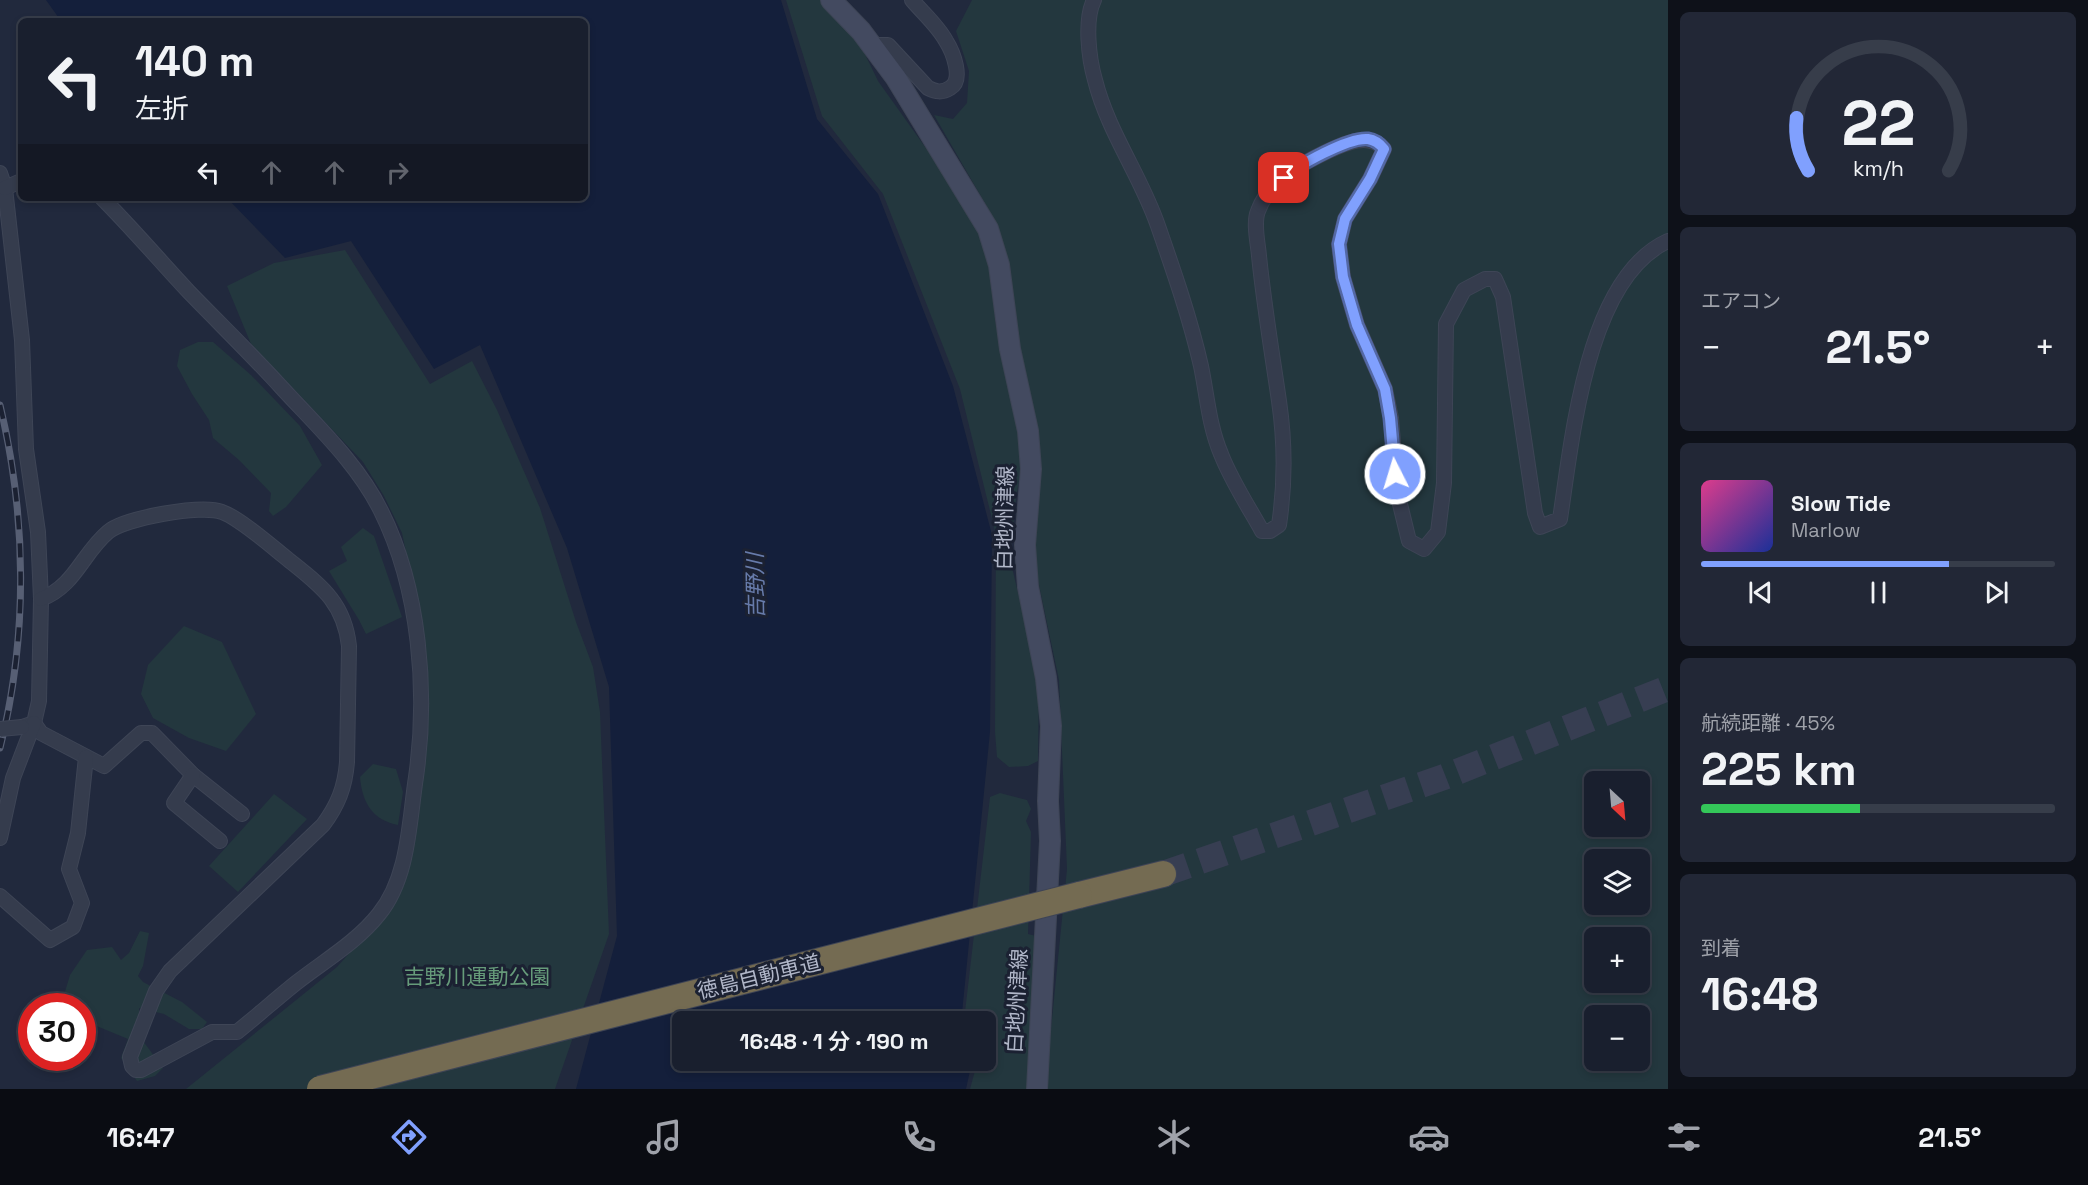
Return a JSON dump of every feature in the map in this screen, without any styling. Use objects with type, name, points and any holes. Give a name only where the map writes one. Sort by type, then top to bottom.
[{"type":"highway","name":"徳島自動車道","points":[[320,1089],[1163,874]]},
{"type":"main road","name":"白地州津線","points":[[831,0],[861,31],[896,78],[988,229],[999,266],[1010,349],[1028,431],[1031,469],[1025,545],[1028,587],[1046,678],[1051,726],[1048,801],[1050,841],[1037,1089]]},
{"type":"street","points":[[872,45],[888,45],[928,88],[936,92],[946,91],[954,86],[958,80],[957,72],[946,41],[912,0]]},
{"type":"street","points":[[1094,0],[1089,10],[1089,48],[1094,79],[1106,113],[1150,204],[1183,298],[1221,454],[1262,531],[1270,531],[1279,525],[1283,500],[1283,452],[1280,404],[1265,316],[1257,236],[1257,212],[1270,189],[1296,166],[1338,146],[1367,139],[1379,143],[1384,149],[1370,179],[1345,219],[1339,244],[1343,277],[1357,325],[1385,389],[1397,492],[1409,541],[1424,549],[1438,532],[1444,483],[1446,324],[1464,290],[1485,279],[1495,279],[1503,297],[1535,513],[1540,527],[1560,519],[1579,400],[1610,302],[1623,279],[1656,247],[1668,242]]},
{"type":"street","points":[[0,173],[5,188],[22,340],[26,449],[38,532],[41,599],[39,701],[28,725],[13,778],[0,838]]},
{"type":"street","points":[[5,188],[18,182]]},
{"type":"street","points":[[41,599],[61,589],[107,532],[143,518],[205,508],[223,512],[256,534],[325,590],[335,602],[347,630],[349,646],[346,762],[345,780],[338,802],[323,825],[170,972],[152,999],[130,1058],[132,1066],[136,1070],[141,1070],[212,1032],[237,1032],[294,984],[361,933],[378,916],[390,897],[405,851],[417,769],[422,697],[419,653],[411,605],[395,540],[363,478],[232,334],[105,201]]},
{"type":"street","points":[[0,729],[28,725],[104,766],[141,733],[152,733],[193,775],[242,814]]},
{"type":"street","points":[[0,896],[50,940],[73,927],[82,903],[69,868],[78,833],[86,757]]},
{"type":"street","points":[[193,775],[174,803],[220,841]]},
{"type":"green space","points":[[786,0],[821,0],[862,48],[878,81],[968,207],[983,235],[989,257],[996,326],[1020,426],[1022,461],[1010,559],[1039,681],[1038,761],[1028,766],[1009,767],[997,757],[995,732],[996,535],[960,389],[883,194],[822,116]]},
{"type":"green space","points":[[972,0],[1668,0],[1668,1089],[1045,1089],[1067,869],[1059,680],[1032,552],[1040,479],[1038,435],[1017,336],[1009,273],[998,226],[934,115],[953,119],[967,103],[969,71],[956,31]]},
{"type":"green space","name":"吉野川運動公園","points":[[345,250],[430,384],[472,361],[497,410],[540,508],[576,622],[593,667],[600,712],[609,934],[555,1089],[186,1089],[337,967],[385,913],[425,743],[428,688],[423,634],[402,533],[384,496],[363,462],[251,344],[227,286],[274,263]]},
{"type":"green space","points":[[198,342],[213,342],[251,375],[300,426],[322,465],[286,507],[273,516],[269,511],[271,493],[239,460],[213,438],[209,420],[177,366],[180,350]]},
{"type":"green space","points":[[363,528],[374,536],[402,617],[366,634],[329,571],[347,561],[341,547]]},
{"type":"green space","points":[[184,626],[222,642],[256,714],[226,751],[189,738],[153,718],[141,694],[148,665]]},
{"type":"green space","points":[[373,764],[396,769],[403,792],[398,825],[381,819],[366,802],[360,777]]},
{"type":"green space","points":[[1000,793],[1027,800],[1031,809],[1026,821],[1031,832],[1028,934],[1036,936],[1028,1089],[970,1089],[975,1071],[996,1071],[996,1011],[965,1011],[990,797]]},
{"type":"green space","points":[[274,794],[307,819],[238,892],[209,866]]},
{"type":"green space","points":[[140,931],[149,933],[143,966],[138,976],[143,982],[182,1002],[207,1022],[202,1029],[189,1029],[164,1014],[139,1008],[143,1041],[163,1068],[155,1076],[137,1081],[121,1058],[128,1039],[96,1025],[96,993],[65,993],[70,975],[87,950],[112,947],[121,960],[129,953]]},
{"type":"water","name":"吉野川","points":[[46,0],[781,0],[817,119],[878,194],[953,386],[992,535],[990,732],[962,1011],[672,1011],[672,1071],[970,1071],[966,1089],[576,1089],[617,936],[609,687],[567,548],[480,345],[434,369],[351,241],[285,258],[230,201],[588,201],[588,18],[59,18]]},
{"type":"tunnel","points":[[1163,874],[1444,777],[1668,688]]},
{"type":"railway","points":[[0,405],[15,491],[21,577],[16,663],[0,748]]},
{"type":"route","points":[[1284,178],[1296,166],[1338,146],[1367,139],[1379,143],[1384,149],[1370,179],[1345,219],[1339,244],[1343,277],[1357,325],[1385,389],[1395,474]]}]
